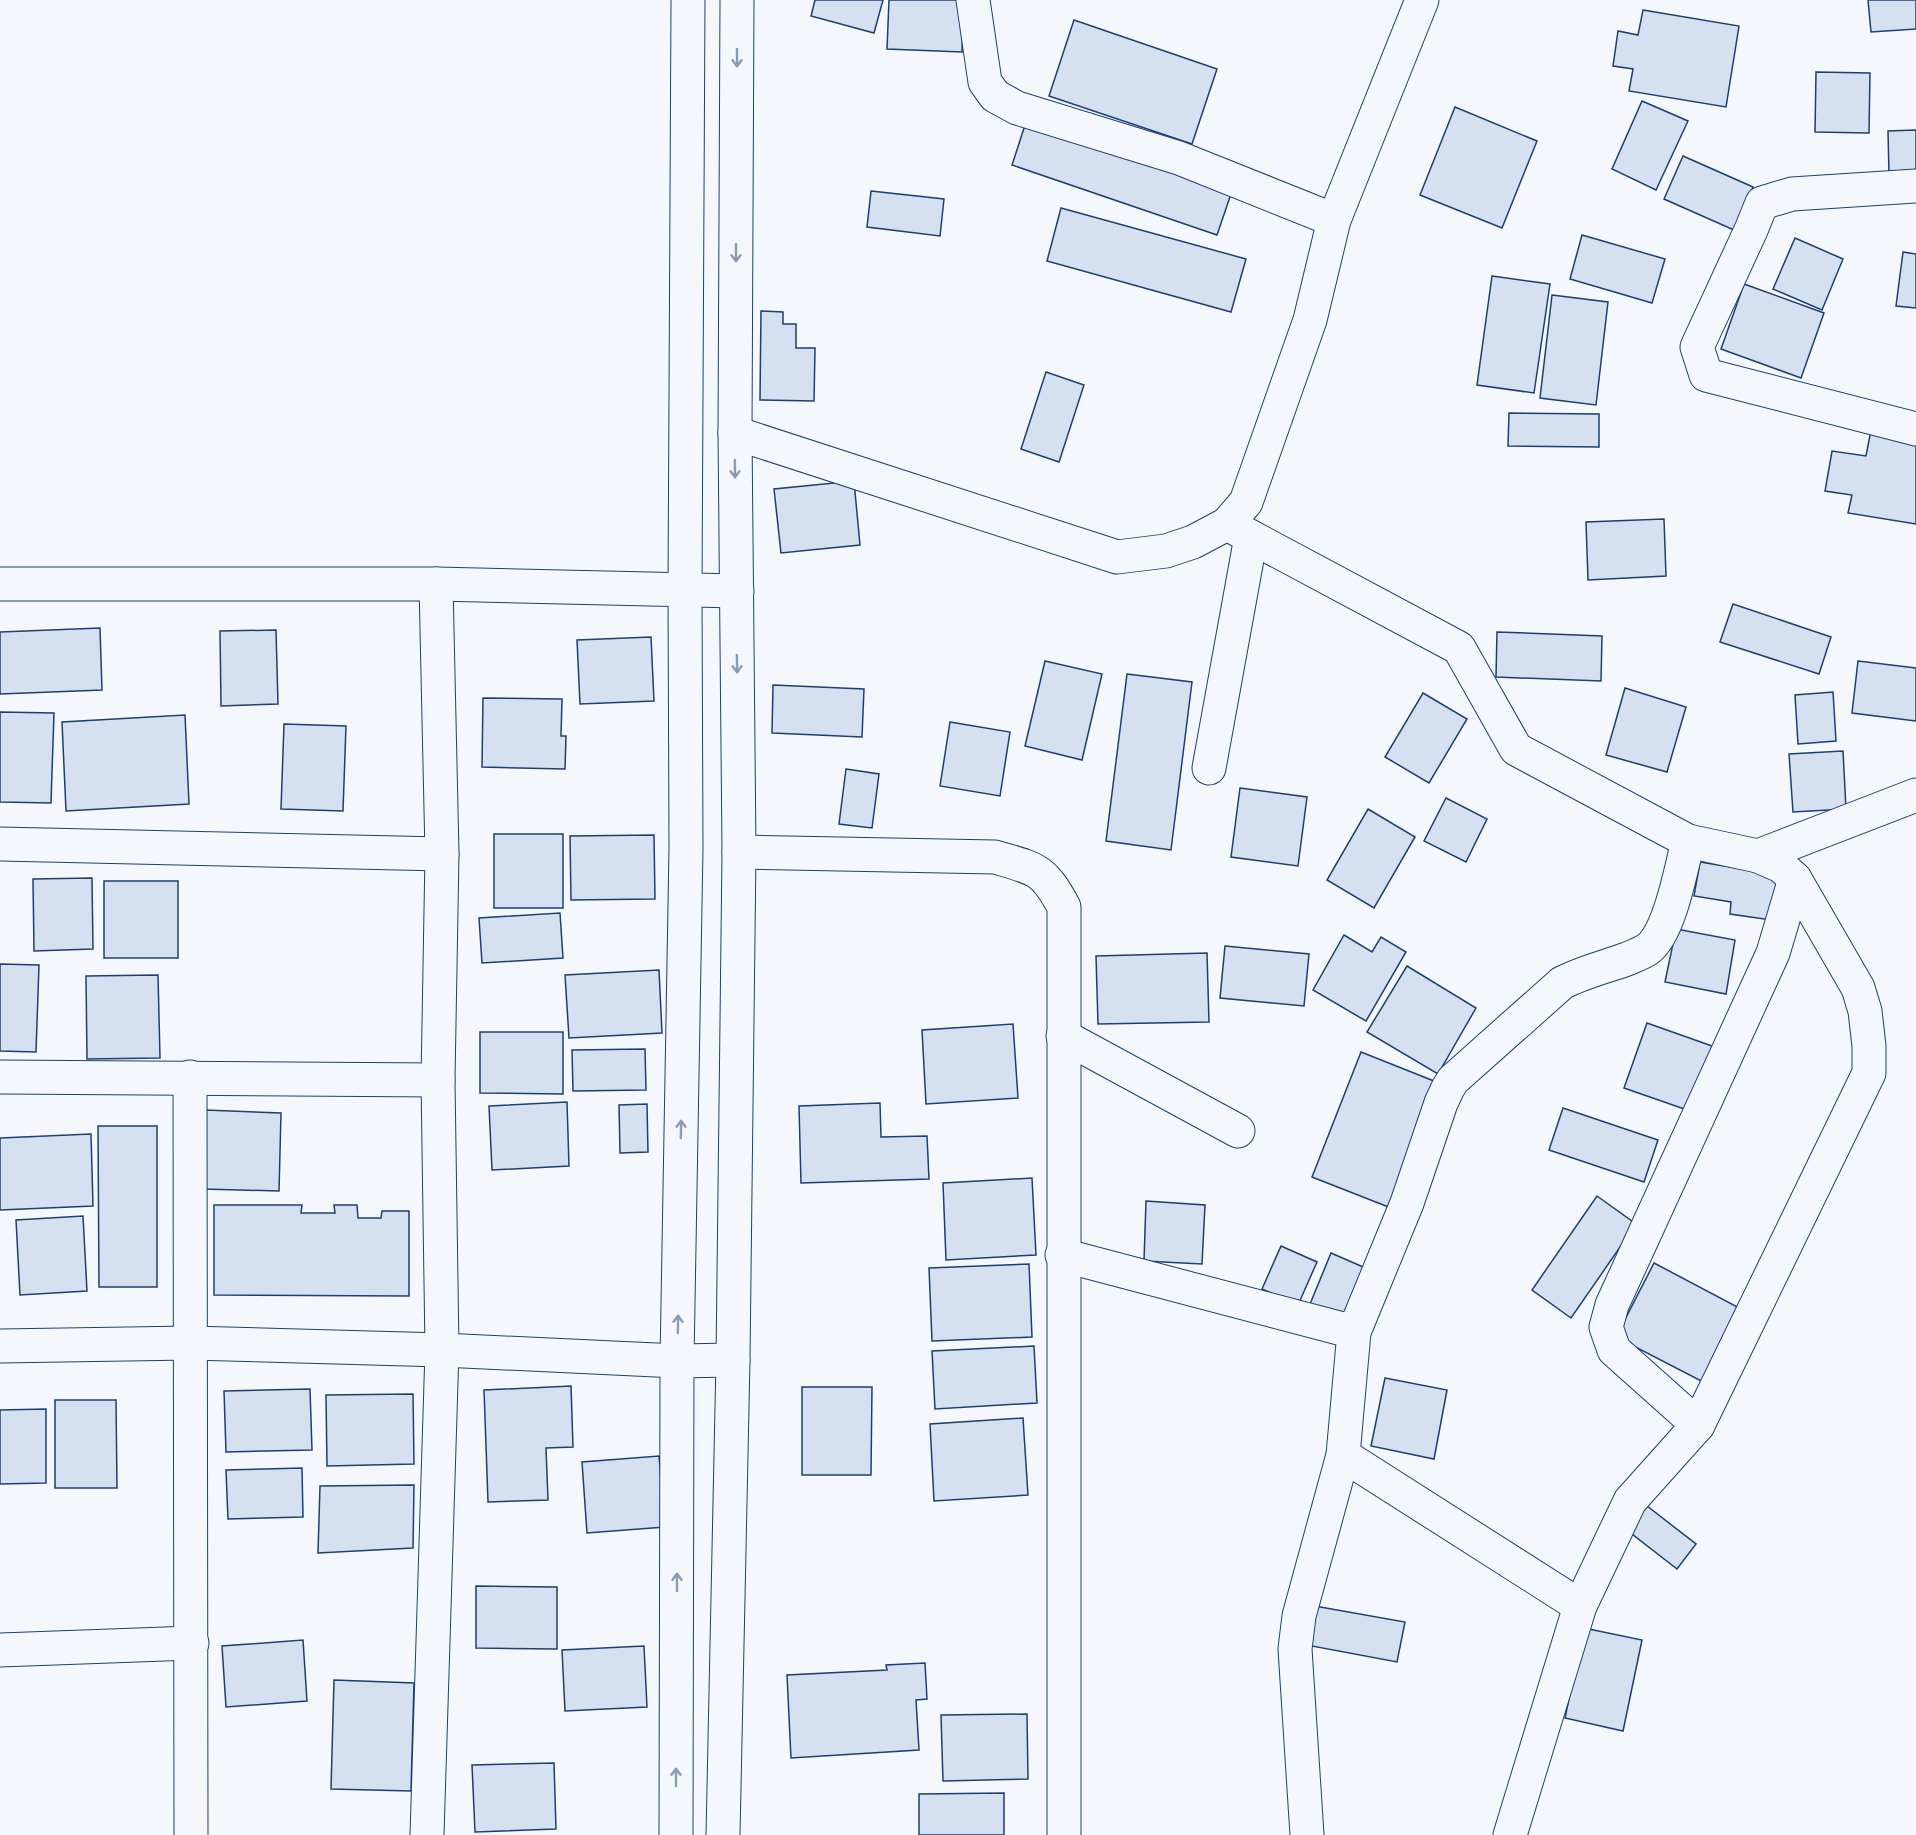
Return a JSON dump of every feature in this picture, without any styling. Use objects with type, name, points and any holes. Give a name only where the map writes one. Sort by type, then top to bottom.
[{"type":"street","points":[[676,1835],[677,1361],[686,848],[688,0]]},
{"type":"street","points":[[723,1835],[733,1360],[739,852],[735,433],[737,0]]},
{"type":"street","points":[[973,0],[985,82],[995,96],[1017,108],[1179,158],[1334,220]]},
{"type":"street","points":[[1209,768],[1239,531],[1246,502],[1310,320],[1334,220],[1422,0]]},
{"type":"street","points":[[1916,186],[1792,194],[1762,202],[1752,230],[1697,347],[1706,375],[1916,429]]},
{"type":"street","points":[[735,433],[1117,557],[1166,550],[1239,531],[1459,648],[1516,749],[1688,841],[1758,856],[1781,866],[1795,879],[1858,988],[1865,1011],[1868,1034],[1869,1073],[1698,1425],[1630,1501],[1580,1606],[1510,1835]]},
{"type":"street","points":[[0,584],[436,584],[737,591]]},
{"type":"street","points":[[427,1835],[442,1350],[438,1080],[442,854],[436,584]]},
{"type":"street","points":[[1758,856],[1916,795]]},
{"type":"street","points":[[1307,1835],[1295,1649],[1299,1616],[1343,1455],[1354,1332],[1407,1203],[1441,1103],[1453,1080],[1562,983],[1575,975],[1627,959],[1649,948],[1666,923],[1688,841]]},
{"type":"street","points":[[0,844],[442,854]]},
{"type":"street","points":[[739,852],[995,857],[1033,868],[1051,884],[1064,907],[1062,1255],[1064,1835]]},
{"type":"street","points":[[1698,1425],[1614,1350],[1606,1328],[1612,1305],[1773,953],[1795,879]]},
{"type":"street","points":[[1063,1036],[1238,1131]]},
{"type":"street","points":[[0,1077],[438,1080]]},
{"type":"street","points":[[190,1077],[191,1835]]},
{"type":"street","points":[[1062,1255],[1354,1332]]},
{"type":"street","points":[[0,1346],[190,1343],[442,1350],[677,1361],[733,1360]]},
{"type":"street","points":[[1343,1455],[1580,1606]]},
{"type":"street","points":[[0,1650],[192,1642]]},
{"type":"building","points":[[815,0],[883,0],[874,33],[811,16]]},
{"type":"building","points":[[889,0],[963,0],[962,52],[887,49]]},
{"type":"building","points":[[1868,0],[1916,0],[1916,29],[1871,32]]},
{"type":"building","points":[[1643,10],[1739,26],[1726,107],[1629,91],[1633,69],[1613,66],[1618,31],[1638,35]]},
{"type":"building","points":[[1074,20],[1217,69],[1192,144],[1049,96]]},
{"type":"building","points":[[1816,72],[1870,73],[1869,133],[1815,132]]},
{"type":"building","points":[[1642,101],[1688,121],[1656,190],[1612,169]]},
{"type":"building","points":[[1455,107],[1537,141],[1502,228],[1420,195]]},
{"type":"building","points":[[1026,122],[1232,191],[1217,235],[1012,165]]},
{"type":"building","points":[[1916,130],[1916,173],[1889,174],[1888,131]]},
{"type":"building","points":[[1683,156],[1753,187],[1734,230],[1664,199]]},
{"type":"building","points":[[871,191],[944,199],[940,236],[867,227]]},
{"type":"building","points":[[1061,208],[1246,259],[1231,312],[1047,261]]},
{"type":"building","points":[[1582,235],[1665,259],[1652,303],[1570,279]]},
{"type":"building","points":[[1795,238],[1843,259],[1822,310],[1773,289]]},
{"type":"building","points":[[1903,252],[1916,254],[1916,308],[1896,306]]},
{"type":"building","points":[[1492,276],[1550,284],[1534,393],[1477,385]]},
{"type":"building","points":[[1744,284],[1824,313],[1801,378],[1721,349]]},
{"type":"building","points":[[1552,295],[1608,302],[1596,405],[1540,398]]},
{"type":"building","points":[[761,311],[783,312],[783,324],[796,324],[796,348],[815,348],[814,401],[760,400]]},
{"type":"building","points":[[1046,372],[1084,385],[1059,462],[1021,449]]},
{"type":"building","points":[[1509,413],[1599,414],[1599,447],[1508,446]]},
{"type":"building","points":[[1871,430],[1916,438],[1916,524],[1848,513],[1852,495],[1825,491],[1832,451],[1866,456]]},
{"type":"building","points":[[854,481],[860,545],[781,553],[774,489]]},
{"type":"building","points":[[1664,519],[1666,576],[1588,580],[1586,522]]},
{"type":"building","points":[[1733,604],[1831,637],[1819,674],[1720,642]]},
{"type":"building","points":[[100,628],[102,690],[0,694],[0,632]]},
{"type":"building","points":[[276,630],[278,704],[221,706],[220,631]]},
{"type":"building","points":[[1497,632],[1602,636],[1601,681],[1496,677]]},
{"type":"building","points":[[651,637],[654,701],[580,704],[577,640]]},
{"type":"building","points":[[1045,661],[1102,674],[1082,760],[1025,746]]},
{"type":"building","points":[[1858,661],[1916,668],[1916,721],[1852,713]]},
{"type":"building","points":[[1127,674],[1192,682],[1171,850],[1106,841]]},
{"type":"building","points":[[773,685],[864,689],[862,737],[772,733]]},
{"type":"building","points":[[1625,688],[1686,707],[1667,772],[1606,755]]},
{"type":"building","points":[[1833,692],[1836,741],[1798,744],[1795,695]]},
{"type":"building","points":[[1423,693],[1467,719],[1429,783],[1385,757]]},
{"type":"building","points":[[483,698],[562,699],[561,736],[566,736],[565,769],[482,767]]},
{"type":"building","points":[[0,712],[54,713],[51,803],[0,802]]},
{"type":"building","points":[[185,715],[189,804],[66,811],[62,722]]},
{"type":"building","points":[[950,722],[1010,732],[1000,796],[940,786]]},
{"type":"building","points":[[284,724],[346,726],[343,811],[281,809]]},
{"type":"building","points":[[1843,751],[1846,809],[1793,812],[1789,754]]},
{"type":"building","points":[[846,769],[879,774],[872,828],[839,824]]},
{"type":"building","points":[[1240,788],[1307,797],[1298,866],[1231,857]]},
{"type":"building","points":[[1446,798],[1487,819],[1466,862],[1424,841]]},
{"type":"building","points":[[1368,809],[1415,837],[1374,908],[1327,880]]},
{"type":"building","points":[[494,834],[563,834],[563,908],[494,908]]},
{"type":"building","points":[[654,835],[655,899],[571,900],[570,836]]},
{"type":"building","points":[[1700,862],[1778,875],[1771,920],[1730,914],[1731,902],[1694,896]]},
{"type":"building","points":[[92,878],[93,949],[34,951],[33,879]]},
{"type":"building","points":[[104,881],[178,881],[178,958],[104,958]]},
{"type":"building","points":[[560,913],[563,958],[482,963],[479,918]]},
{"type":"building","points":[[1676,929],[1735,940],[1726,994],[1665,982]]},
{"type":"building","points":[[1344,935],[1372,952],[1381,937],[1406,952],[1366,1021],[1313,990]]},
{"type":"building","points":[[1225,946],[1309,954],[1304,1006],[1220,998]]},
{"type":"building","points":[[1207,953],[1209,1022],[1098,1024],[1096,956]]},
{"type":"building","points":[[0,964],[39,965],[36,1052],[0,1051]]},
{"type":"building","points":[[1407,966],[1476,1008],[1438,1074],[1367,1032]]},
{"type":"building","points":[[659,970],[662,1033],[569,1038],[565,975]]},
{"type":"building","points":[[158,975],[160,1058],[87,1059],[86,976]]},
{"type":"building","points":[[1647,1023],[1712,1046],[1690,1111],[1624,1088]]},
{"type":"building","points":[[1013,1024],[1018,1098],[926,1104],[922,1030]]},
{"type":"building","points":[[480,1032],[563,1032],[563,1094],[480,1093]]},
{"type":"building","points":[[645,1049],[646,1090],[573,1091],[572,1050]]},
{"type":"building","points":[[1361,1052],[1439,1083],[1391,1208],[1312,1177]]},
{"type":"building","points":[[567,1102],[569,1166],[492,1170],[489,1106]]},
{"type":"building","points":[[880,1103],[881,1137],[927,1136],[929,1179],[801,1183],[799,1106]]},
{"type":"building","points":[[647,1104],[648,1152],[620,1153],[619,1105]]},
{"type":"building","points":[[1563,1108],[1658,1140],[1644,1182],[1549,1150]]},
{"type":"building","points":[[205,1110],[281,1113],[279,1191],[203,1189]]},
{"type":"building","points":[[98,1126],[157,1126],[157,1287],[99,1287]]},
{"type":"building","points":[[91,1134],[93,1206],[0,1210],[0,1138]]},
{"type":"building","points":[[1032,1178],[1036,1255],[946,1260],[943,1183]]},
{"type":"building","points":[[1597,1196],[1636,1224],[1571,1318],[1532,1290]]},
{"type":"building","points":[[1146,1201],[1205,1205],[1202,1264],[1144,1261]]},
{"type":"building","points":[[214,1205],[302,1205],[301,1213],[335,1213],[334,1205],[357,1205],[358,1218],[381,1218],[382,1211],[409,1211],[409,1296],[214,1295]]},
{"type":"building","points":[[83,1216],[87,1291],[20,1295],[16,1220]]},
{"type":"building","points":[[1281,1246],[1317,1262],[1298,1305],[1262,1289]]},
{"type":"building","points":[[1331,1253],[1370,1270],[1349,1320],[1310,1304]]},
{"type":"building","points":[[1654,1263],[1745,1311],[1707,1384],[1616,1337]]},
{"type":"building","points":[[1029,1264],[1032,1337],[932,1341],[929,1268]]},
{"type":"building","points":[[1034,1346],[1037,1403],[935,1409],[932,1351]]},
{"type":"building","points":[[1385,1378],[1447,1390],[1434,1459],[1371,1446]]},
{"type":"building","points":[[571,1386],[573,1447],[546,1448],[548,1500],[488,1502],[484,1390]]},
{"type":"building","points":[[802,1387],[872,1387],[871,1475],[802,1475]]},
{"type":"building","points":[[310,1389],[312,1450],[226,1452],[224,1391]]},
{"type":"building","points":[[413,1394],[414,1464],[327,1466],[326,1395]]},
{"type":"building","points":[[55,1400],[116,1400],[117,1488],[55,1488]]},
{"type":"building","points":[[46,1409],[46,1483],[0,1484],[0,1410]]},
{"type":"building","points":[[1023,1418],[1028,1495],[934,1501],[930,1424]]},
{"type":"building","points":[[659,1456],[665,1527],[587,1533],[582,1462]]},
{"type":"building","points":[[302,1468],[303,1517],[228,1519],[226,1470]]},
{"type":"building","points":[[414,1485],[413,1548],[318,1553],[320,1486]]},
{"type":"building","points":[[1642,1502],[1696,1544],[1677,1569],[1623,1527]]},
{"type":"building","points":[[476,1586],[557,1587],[557,1649],[476,1648]]},
{"type":"building","points":[[1309,1605],[1405,1622],[1397,1662],[1301,1644]]},
{"type":"building","points":[[1584,1628],[1642,1640],[1623,1731],[1565,1718]]},
{"type":"building","points":[[303,1640],[307,1701],[226,1707],[222,1646]]},
{"type":"building","points":[[644,1646],[647,1707],[565,1711],[562,1650]]},
{"type":"building","points":[[925,1663],[927,1699],[916,1700],[919,1750],[791,1758],[787,1675],[887,1670],[886,1665]]},
{"type":"building","points":[[334,1680],[414,1683],[411,1791],[331,1789]]},
{"type":"building","points":[[1027,1714],[1028,1779],[943,1781],[941,1715]]},
{"type":"building","points":[[554,1763],[556,1829],[475,1832],[472,1765]]},
{"type":"building","points":[[1004,1793],[1004,1835],[919,1835],[919,1794]]}]
